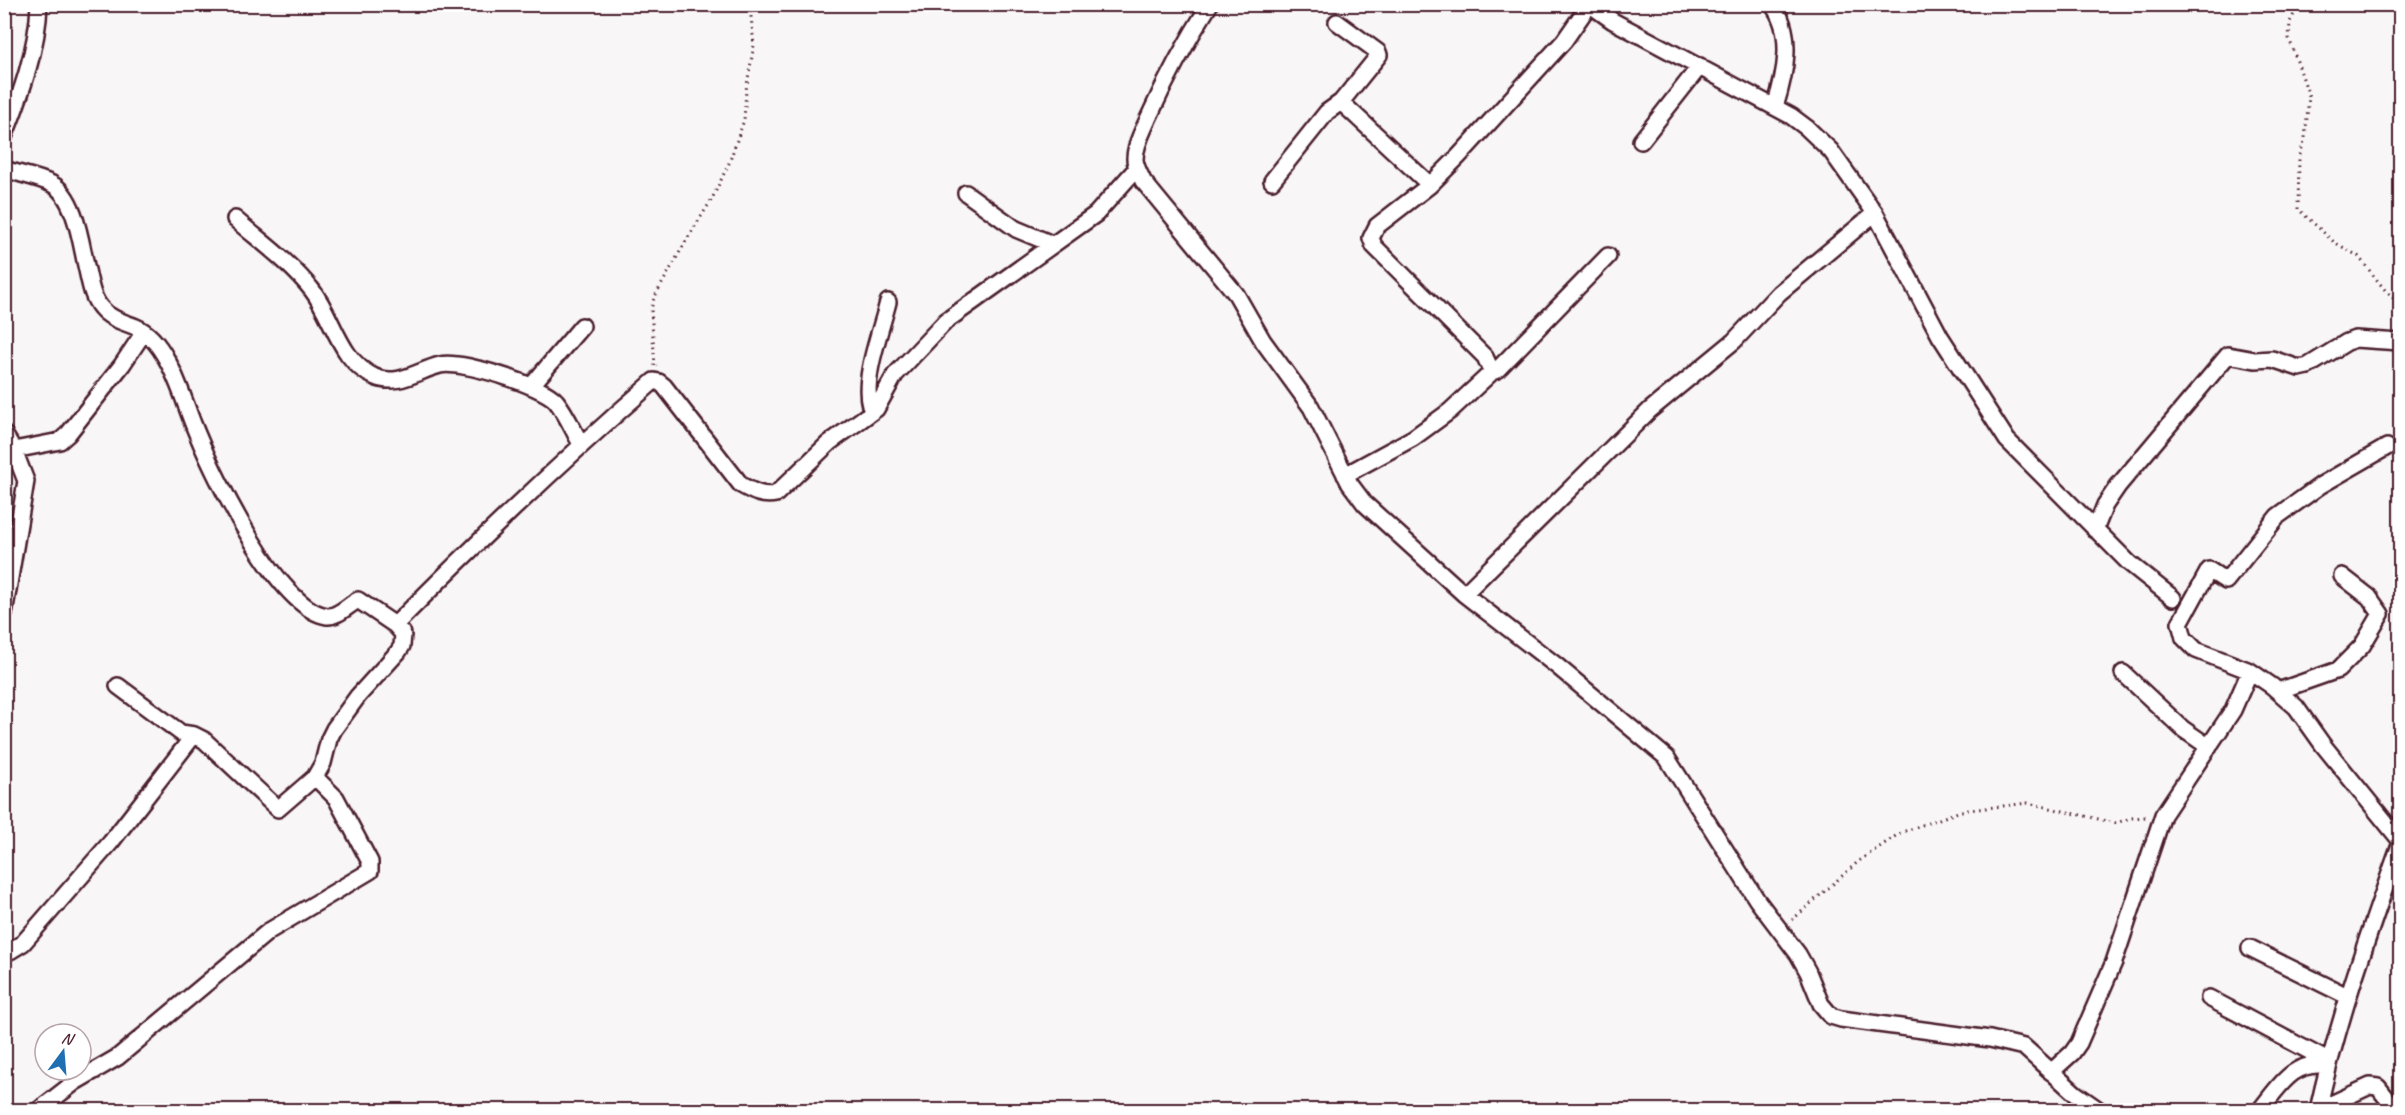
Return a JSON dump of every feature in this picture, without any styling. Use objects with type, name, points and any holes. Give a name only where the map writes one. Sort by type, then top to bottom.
[{"type":"street","points":[[4,137],[20,96],[39,21],[39,4]]},
{"type":"street","points":[[1210,4],[1184,44],[1163,85],[1138,142],[1135,160],[1137,168],[1143,181],[1236,294],[1263,341],[1311,407],[1345,475],[1365,504],[1464,594],[1557,666],[1667,758],[1750,891],[1798,954],[1821,1004],[1831,1016],[2024,1047],[2098,1110]]},
{"type":"street","points":[[1772,4],[1778,12],[1786,54],[1784,78],[1776,107]]},
{"type":"street","points":[[1492,372],[1485,357],[1374,246],[1371,238],[1377,226],[1430,185],[1564,41],[1589,5],[1613,21],[1776,107],[1807,128],[1831,152],[1875,213],[1940,336],[2007,440],[2129,563],[2173,598]]},
{"type":"street","points":[[1272,181],[1327,112],[1341,102],[1378,55],[1378,52],[1337,22]]},
{"type":"street","points":[[1641,141],[1700,66]]},
{"type":"street","points":[[1341,102],[1430,185]]},
{"type":"street","points":[[395,625],[494,525],[581,444],[656,381],[664,386],[741,485],[767,496],[776,495],[830,443],[876,409],[895,375],[946,321],[1096,214],[1137,168]]},
{"type":"street","points":[[4,169],[52,184],[67,197],[77,226],[92,291],[101,308],[114,319],[144,332],[153,340],[167,360],[199,438],[243,527],[290,593],[313,612],[328,616],[338,614],[358,600],[395,625],[403,634],[402,646],[358,696],[334,729],[323,764],[315,777],[278,809],[204,740],[194,735],[181,733],[118,686]]},
{"type":"street","points":[[966,194],[1016,229],[1052,244]]},
{"type":"street","points":[[1464,594],[1650,410],[1734,340],[1779,293],[1875,213]]},
{"type":"street","points":[[234,219],[312,290],[332,322],[347,355],[360,369],[376,377],[389,380],[408,378],[441,364],[458,364],[532,385],[555,400],[581,444]]},
{"type":"street","points":[[1345,475],[1413,438],[1450,411],[1497,370],[1608,256]]},
{"type":"street","points":[[876,409],[870,406],[868,399],[869,375],[888,302]]},
{"type":"street","points":[[532,385],[582,327]]},
{"type":"street","points":[[14,450],[60,441],[68,435],[144,332]]},
{"type":"street","points":[[2095,530],[2105,505],[2118,486],[2228,355],[2255,360],[2272,359],[2299,368],[2308,366],[2355,339],[2400,342]]},
{"type":"street","points":[[4,434],[14,450],[26,481],[4,614]]},
{"type":"street","points":[[2387,447],[2321,485],[2278,516],[2226,581],[2210,570],[2180,623],[2184,638],[2196,650],[2250,671],[2296,707],[2323,745],[2400,840]]},
{"type":"street","points":[[2278,691],[2338,670],[2362,646],[2381,614],[2368,597],[2342,576]]},
{"type":"street","points":[[2051,1072],[2072,1053],[2079,1043],[2114,962],[2163,815],[2233,710],[2250,671]]},
{"type":"street","points":[[2123,673],[2183,729],[2209,747]]},
{"type":"street","points":[[4,950],[10,951],[23,943],[111,842],[194,735]]},
{"type":"street","points":[[39,1110],[75,1082],[118,1057],[269,931],[370,871],[370,862],[336,798],[315,777]]},
{"type":"street","points":[[2318,1110],[2328,1063],[2348,996],[2400,845]]},
{"type":"street","points":[[2250,948],[2348,996]]},
{"type":"street","points":[[2209,998],[2328,1063]]},
{"type":"street","points":[[2260,1110],[2285,1079],[2300,1067],[2328,1063]]},
{"type":"street","points":[[2318,1110],[2370,1086],[2378,1087],[2396,1110]]},
{"type":"path","points":[[656,381],[651,309],[654,298],[712,199],[729,163],[744,120],[754,45],[752,4]]},
{"type":"path","points":[[2299,4],[2290,22],[2289,38],[2309,96],[2305,138],[2299,158],[2298,209],[2334,242],[2358,256],[2400,305]]},
{"type":"path","points":[[1780,931],[1858,861],[1900,833],[1931,820],[1977,808],[2028,803],[2116,823],[2131,818],[2163,815]]}]
